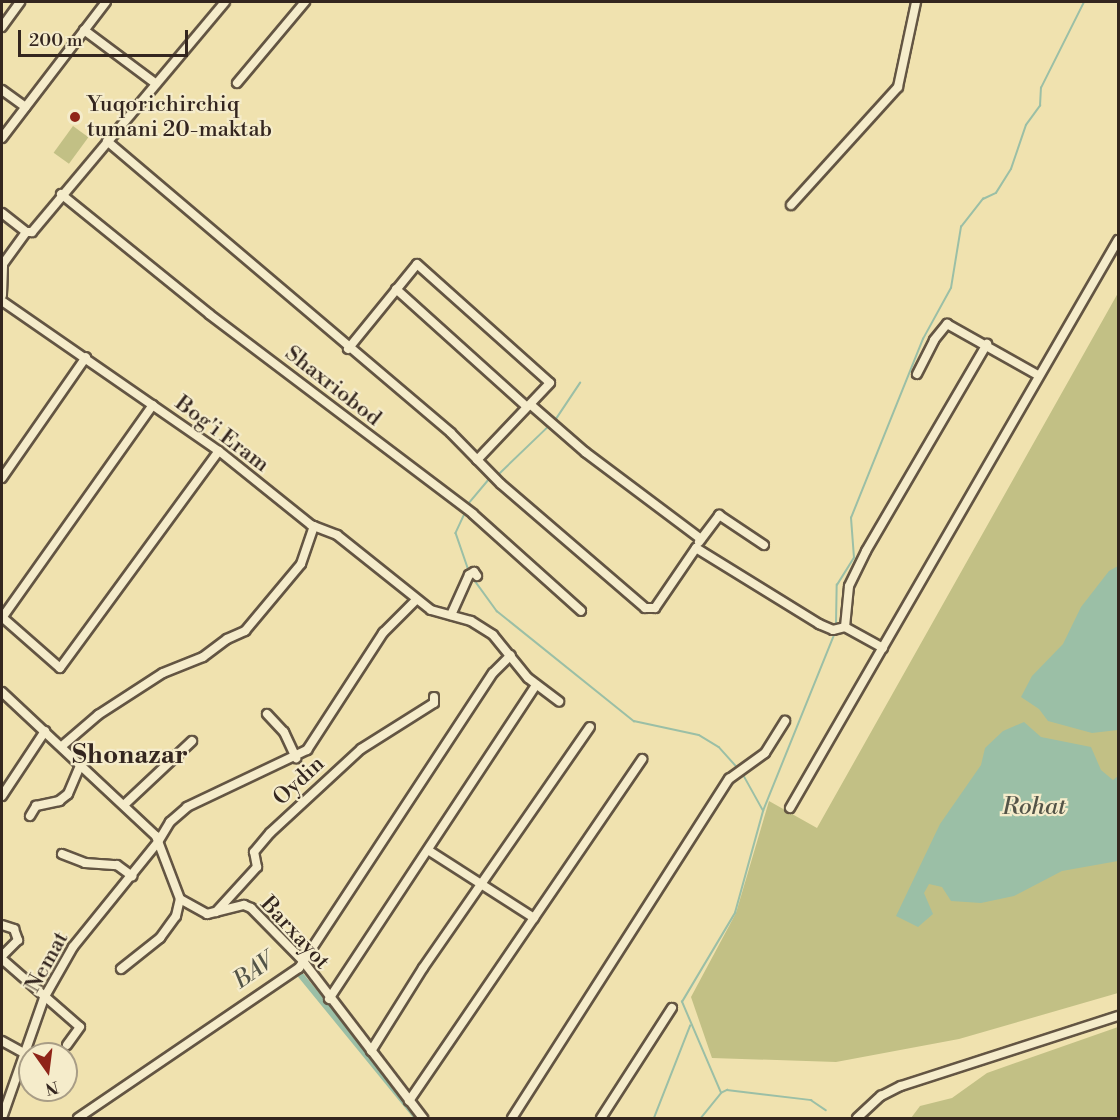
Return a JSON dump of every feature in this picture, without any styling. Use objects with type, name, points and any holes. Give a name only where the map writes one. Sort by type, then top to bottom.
[{"type":"street","points":[[2,27],[20,2]]},
{"type":"street","points":[[2,138],[106,2]]},
{"type":"street","points":[[2,213],[26,232],[32,232],[61,194],[225,2]]},
{"type":"street","points":[[237,83],[305,2]]},
{"type":"street","points":[[791,205],[898,87],[916,2]]},
{"type":"street","points":[[84,30],[155,83]]},
{"type":"street","points":[[2,90],[25,107]]},
{"type":"street","points":[[107,141],[348,349],[451,433],[477,460],[647,609],[655,608],[719,514],[764,545]]},
{"type":"street","name":"Shaxriobod","points":[[61,194],[208,314],[474,514],[581,611]]},
{"type":"street","points":[[2,302],[3,264],[26,232]]},
{"type":"street","points":[[790,808],[1038,375],[1119,240]]},
{"type":"street","points":[[348,349],[417,264],[550,384],[477,460]]},
{"type":"street","points":[[396,289],[529,406],[701,539]]},
{"type":"street","name":"Bog'i Eram","points":[[2,302],[86,357],[219,451],[314,526],[337,535],[416,600],[431,610],[471,621],[493,635],[536,685],[559,701]]},
{"type":"street","points":[[917,374],[934,340],[947,324],[987,344],[1038,375]]},
{"type":"street","points":[[845,627],[849,586],[866,551],[987,344]]},
{"type":"street","points":[[2,478],[86,357]]},
{"type":"street","points":[[153,405],[2,618],[60,668],[219,451]]},
{"type":"street","points":[[62,746],[98,716],[163,673],[203,657],[227,639],[245,632],[301,564],[314,526]]},
{"type":"street","points":[[696,548],[819,624],[833,630],[845,627],[883,648]]},
{"type":"street","points":[[451,615],[469,575],[474,572],[477,576]]},
{"type":"street","points":[[267,714],[284,732],[296,758],[307,750],[383,633],[416,600]]},
{"type":"street","points":[[78,1119],[298,967],[494,673],[511,655]]},
{"type":"street","points":[[329,999],[536,685]]},
{"type":"street","points":[[2,692],[125,804],[158,842],[180,899],[198,912],[215,913]]},
{"type":"street","name":"Oydin","points":[[215,913],[256,867],[254,852],[270,833],[361,749],[434,703],[434,697]]},
{"type":"street","points":[[512,1119],[729,779],[765,753],[785,721]]},
{"type":"street","points":[[371,1050],[423,968],[590,727]]},
{"type":"street","points":[[2,796],[45,730]]},
{"type":"street","points":[[125,804],[192,741]]},
{"type":"street","name":"Nemat","points":[[29,1042],[44,998],[73,947],[132,876],[170,822],[187,807],[296,758]]},
{"type":"street","points":[[409,1101],[642,759]]},
{"type":"street","points":[[30,816],[36,806],[59,801],[68,794],[81,765]]},
{"type":"street","points":[[428,850],[534,918]]},
{"type":"street","points":[[62,854],[85,863],[117,865],[132,876]]},
{"type":"street","points":[[121,969],[160,938],[176,916],[180,899]]},
{"type":"street","name":"Barxayot","points":[[215,913],[244,905],[251,908],[298,967],[329,999],[371,1050],[423,1119]]},
{"type":"street","points":[[2,925],[14,929],[18,940],[2,958],[44,998],[81,1027],[69,1042]]},
{"type":"street","points":[[601,1119],[672,1008]]},
{"type":"street","points":[[857,1119],[881,1096],[901,1086],[1119,1016]]},
{"type":"street","points":[[2,1041],[18,1050]]},
{"type":"street","name":"Nemat","points":[[2,1119],[18,1074]]},
{"type":"shaded area","points":[[73,126],[88,137],[69,164],[54,153]]},
{"type":"shaded area","points":[[1118,293],[1118,993],[959,1039],[836,1062],[712,1058],[691,997],[736,913],[769,801],[817,828]]},
{"type":"shaded area","points":[[1118,1027],[1118,1118],[911,1118],[920,1106],[952,1098],[987,1073]]},
{"type":"water","name":"Rohat","points":[[1118,566],[1118,730],[1092,733],[1048,721],[1039,709],[1021,697],[1032,676],[1063,644],[1081,607],[1109,571]]},
{"type":"water","name":"Rohat","points":[[1024,722],[1041,737],[1091,747],[1101,770],[1113,780],[1118,776],[1118,861],[1062,871],[1014,896],[981,903],[951,901],[942,887],[929,884],[924,893],[933,914],[918,927],[896,916],[940,824],[981,765],[985,748],[1003,731]]},
{"type":"waterway","points":[[836,624],[837,585],[854,558],[851,518],[923,339],[951,288],[961,227],[983,199],[996,193],[1011,169],[1026,125],[1040,106],[1041,88],[1084,2]]},
{"type":"waterway","points":[[554,422],[580,383]]},
{"type":"waterway","points":[[499,474],[550,425]]},
{"type":"waterway","points":[[469,503],[490,478]]},
{"type":"waterway","points":[[464,516],[456,533],[468,568]]},
{"type":"waterway","points":[[473,578],[497,611],[634,721],[699,735],[719,747],[736,766]]},
{"type":"waterway","points":[[721,1093],[682,1002],[735,913],[763,811],[834,635]]},
{"type":"waterway","points":[[743,774],[763,810]]},
{"type":"waterway","name":"BAV","points":[[294,967],[417,1118]]},
{"type":"waterway","points":[[654,1118],[690,1026]]},
{"type":"waterway","points":[[701,1118],[721,1093],[727,1090],[811,1100],[826,1110]]},
{"type":"place","name":"Yuqorichirchiq tumani 20-maktab","points":[[75,117]]},
{"type":"district","name":"Shonazar","points":[[130,756]]}]
